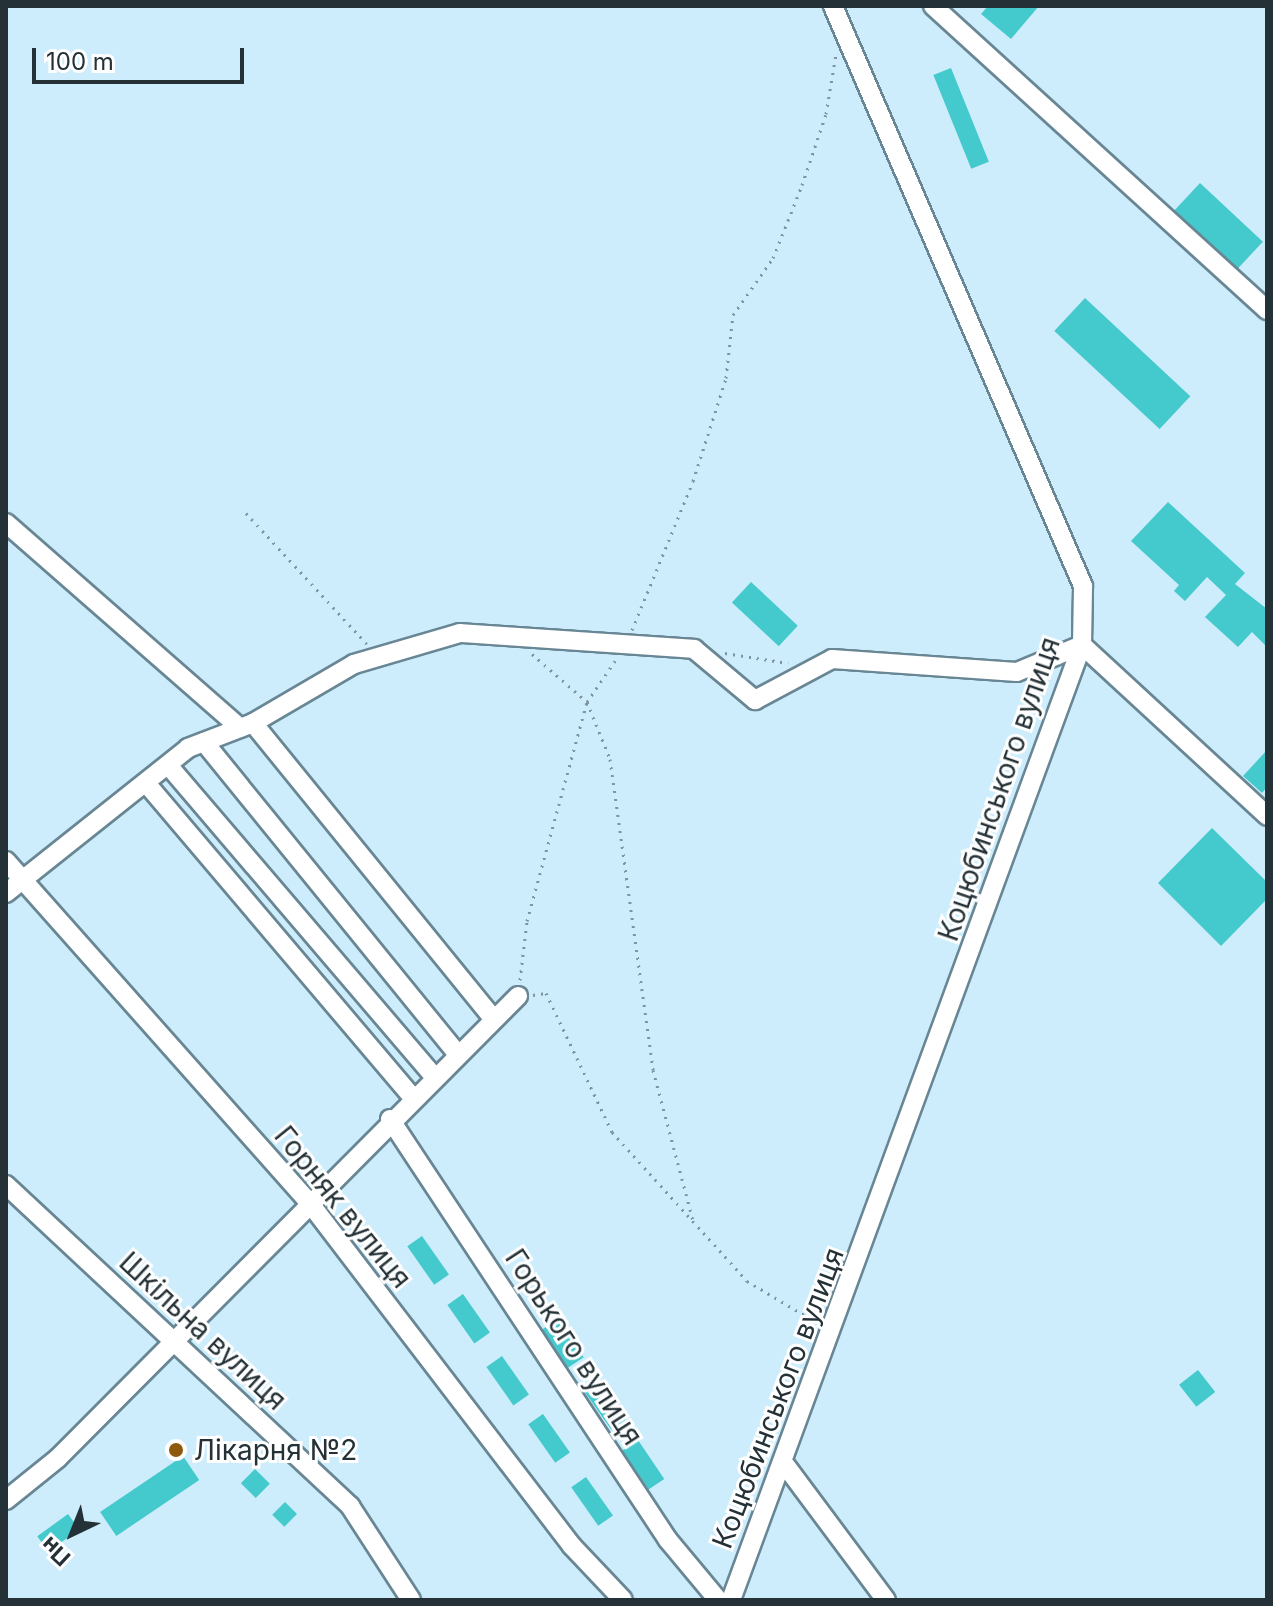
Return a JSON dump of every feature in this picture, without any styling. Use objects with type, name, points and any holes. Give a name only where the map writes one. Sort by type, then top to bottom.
[{"type":"street","points":[[933,6],[1267,310]]},
{"type":"street","name":"Коцюбинського вулиця","points":[[731,1600],[786,1466],[1082,645],[1083,586],[837,15]]},
{"type":"street","points":[[6,523],[247,725],[494,1020]]},
{"type":"street","points":[[12,886],[168,765],[204,742],[247,725],[375,658],[460,633],[694,649],[755,700],[832,659],[1017,672],[1082,645],[1267,816]]},
{"type":"street","points":[[204,742],[458,1055]]},
{"type":"street","points":[[168,765],[433,1075]]},
{"type":"street","points":[[146,783],[412,1097]]},
{"type":"street","name":"Горняк вулиця","points":[[6,861],[12,886],[312,1206],[572,1546],[623,1600]]},
{"type":"street","points":[[6,1500],[175,1343],[312,1206],[433,1075],[518,996]]},
{"type":"street","name":"Горького вулиця","points":[[390,1119],[668,1540],[718,1600]]},
{"type":"street","name":"Шкільна вулиця","points":[[6,1185],[350,1506],[411,1600]]},
{"type":"street","points":[[786,1466],[886,1600]]},
{"type":"path","points":[[833,1333],[747,1281],[612,1132],[546,993],[518,996],[527,921],[587,702],[626,644],[698,466],[726,378],[733,315],[773,258],[807,171],[826,114],[837,15]]},
{"type":"path","points":[[246,513],[336,602],[375,658]]},
{"type":"path","points":[[510,636],[587,702],[610,759],[653,1070],[693,1221]]},
{"type":"path","points":[[694,649],[816,667]]},
{"type":"building","points":[[988,6],[1039,6],[1011,39],[981,14]]},
{"type":"building","points":[[951,68],[989,162],[971,169],[933,75]]},
{"type":"building","points":[[1200,183],[1263,242],[1236,270],[1173,212]]},
{"type":"building","points":[[1085,298],[1190,396],[1160,429],[1054,331]]},
{"type":"building","points":[[1168,502],[1245,573],[1235,584],[1267,609],[1267,647],[1252,632],[1238,647],[1205,617],[1226,595],[1207,577],[1185,601],[1174,591],[1179,585],[1131,541]]},
{"type":"building","points":[[751,582],[798,626],[779,646],[732,602]]},
{"type":"building","points":[[1267,750],[1267,787],[1262,793],[1243,776]]},
{"type":"building","points":[[1212,828],[1267,882],[1267,899],[1221,946],[1158,883]]},
{"type":"building","points":[[422,1236],[449,1275],[434,1285],[407,1246]]},
{"type":"building","points":[[463,1294],[490,1333],[474,1343],[447,1305]]},
{"type":"building","points":[[558,1319],[584,1357],[568,1368],[542,1330]]},
{"type":"building","points":[[502,1356],[529,1395],[513,1405],[486,1367]]},
{"type":"building","points":[[1198,1370],[1215,1392],[1196,1407],[1179,1385]]},
{"type":"building","points":[[599,1381],[626,1420],[611,1430],[584,1391]]},
{"type":"building","points":[[543,1414],[570,1453],[555,1463],[528,1424]]},
{"type":"building","points":[[638,1440],[664,1479],[649,1490],[622,1451]]},
{"type":"building","points":[[183,1456],[199,1480],[116,1536],[100,1512]]},
{"type":"building","points":[[255,1469],[270,1484],[256,1498],[241,1483]]},
{"type":"building","points":[[586,1477],[613,1516],[598,1526],[571,1487]]},
{"type":"building","points":[[285,1502],[297,1514],[284,1527],[272,1515]]},
{"type":"building","points":[[68,1514],[79,1529],[48,1552],[37,1536]]},
{"type":"place","name":"Лікарня №2","points":[[176,1450]]}]
